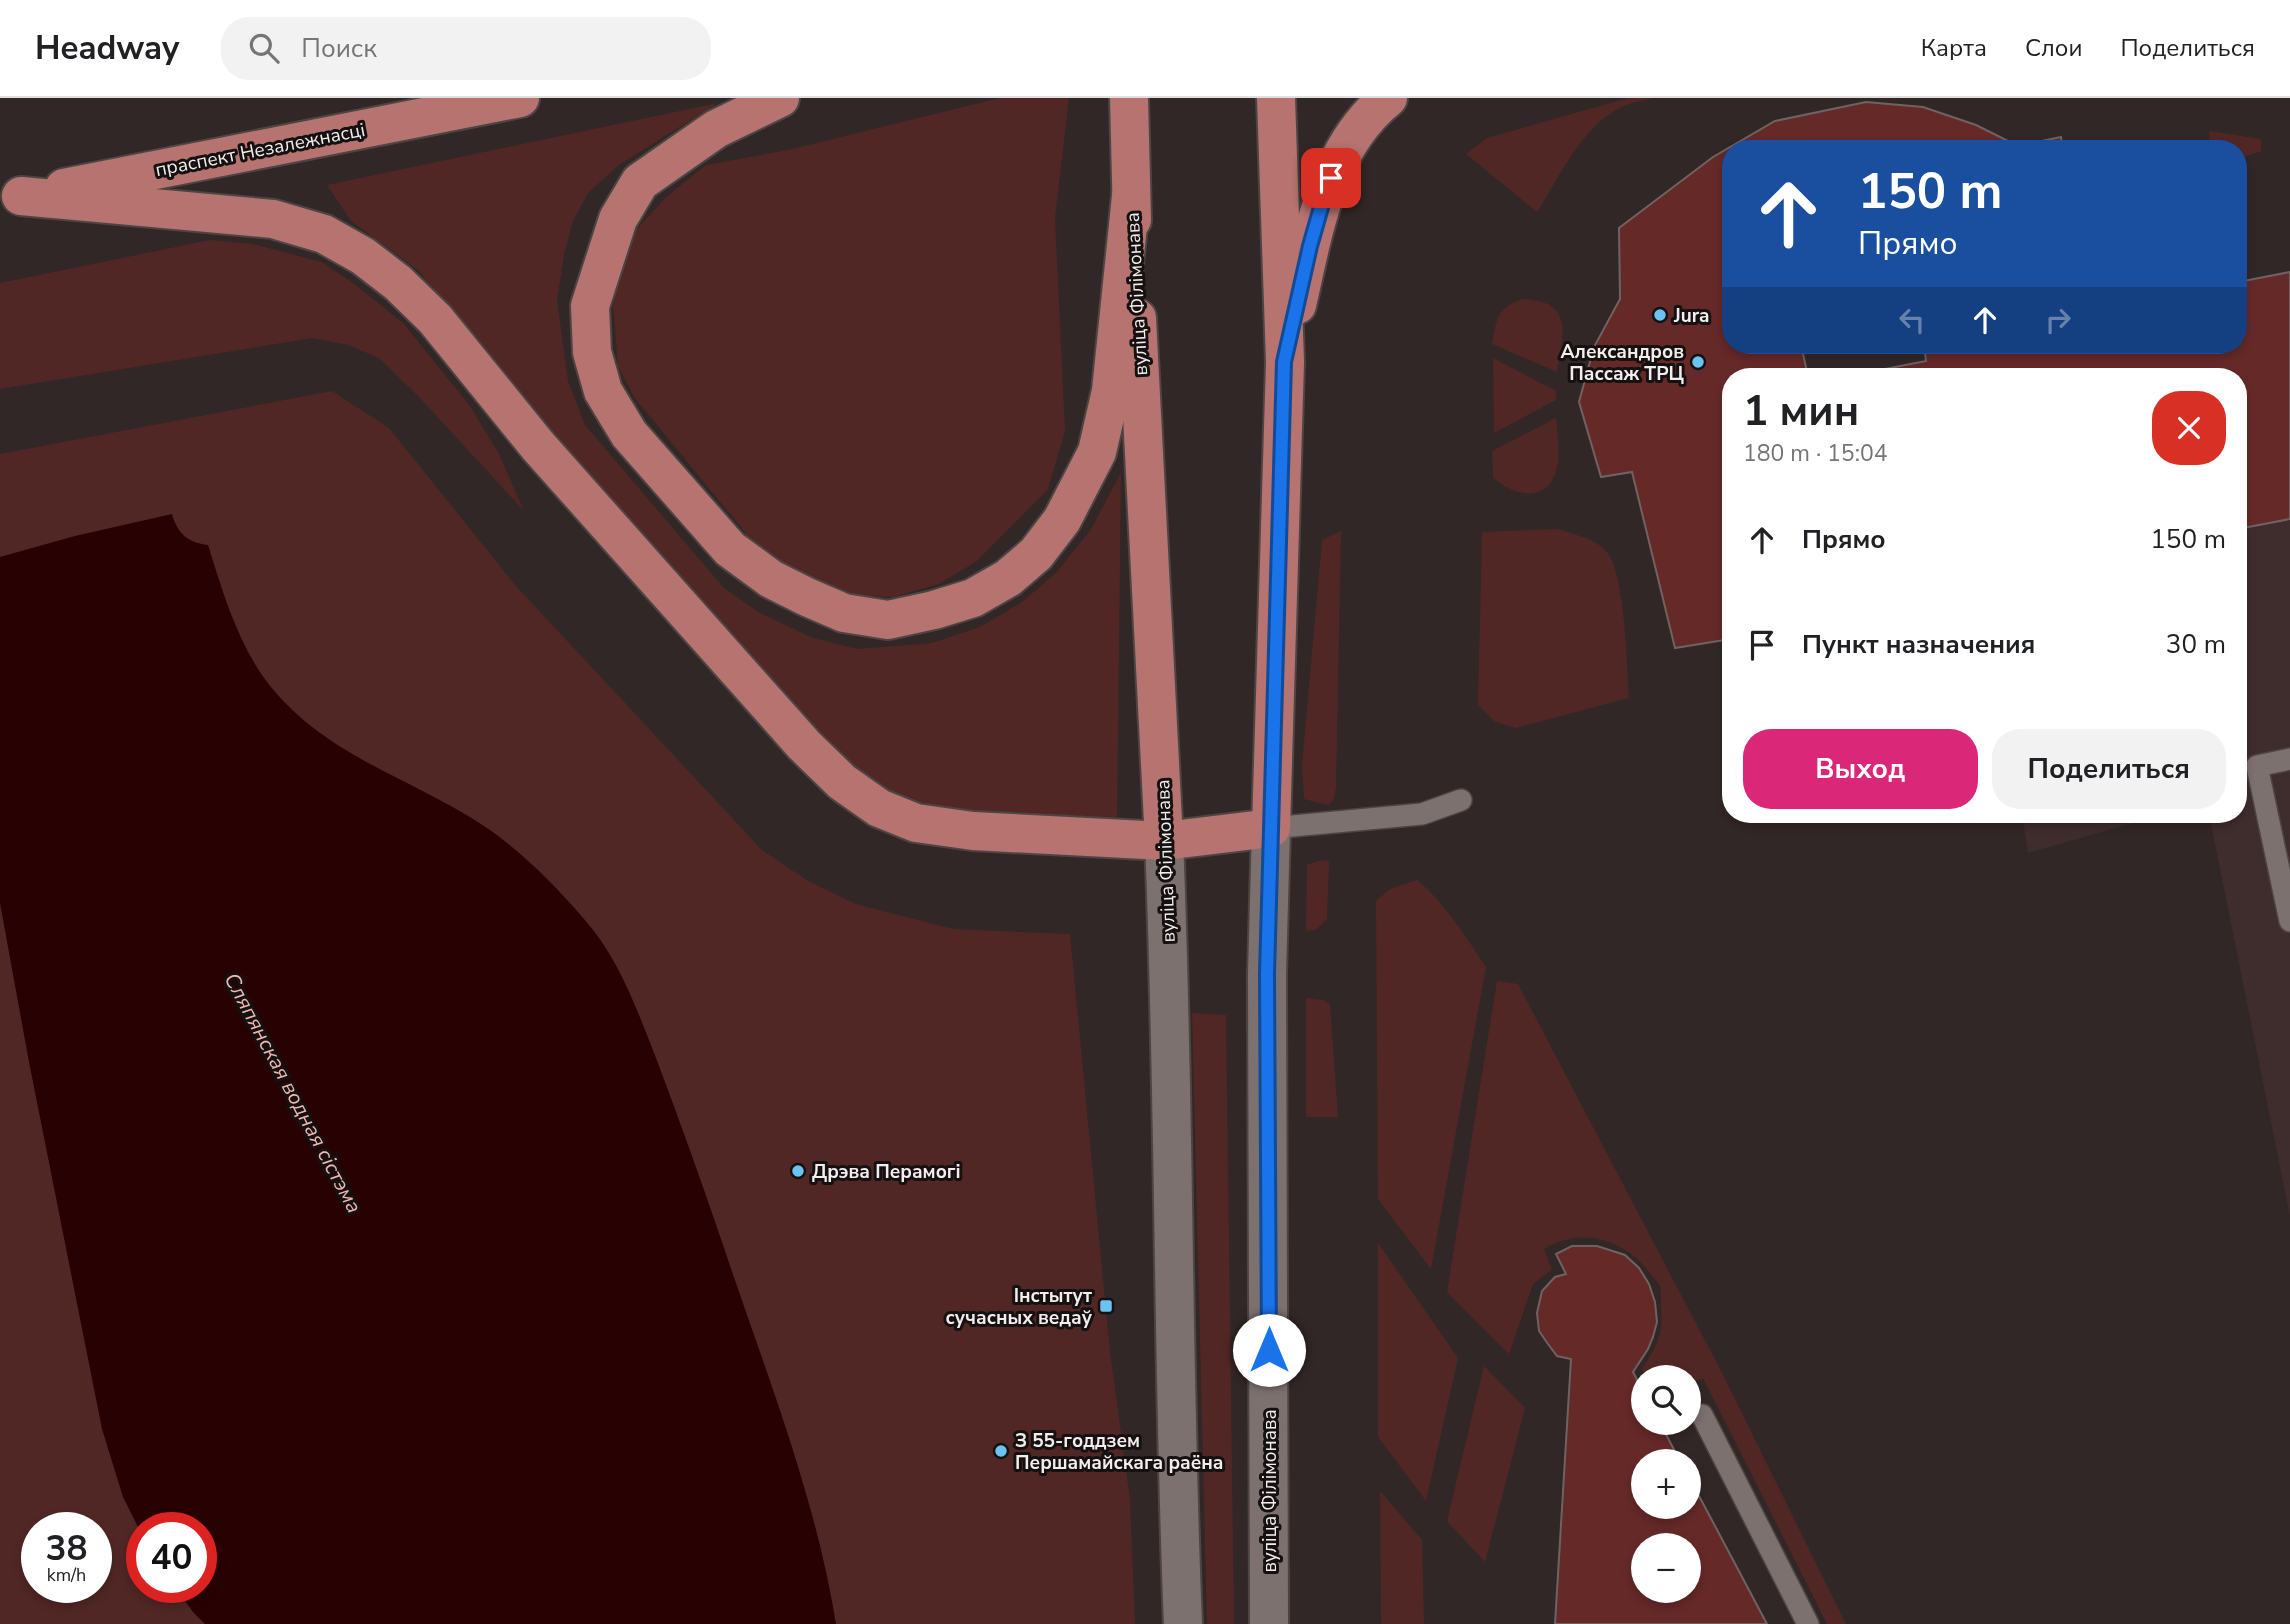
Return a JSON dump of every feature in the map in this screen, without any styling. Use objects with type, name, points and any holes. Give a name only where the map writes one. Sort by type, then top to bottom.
[{"type":"main road","name":"праспект Незалежнасці","points":[[10,198],[520,98]]},
{"type":"main road","points":[[780,98],[716,129],[640,182],[618,219],[590,306],[592,352],[603,391],[629,434],[730,549],[771,579],[844,613],[888,620],[973,598],[1008,578],[1036,554],[1062,520],[1097,452],[1111,391],[1131,196]]},
{"type":"main road","name":"вуліца Філімонава","points":[[1129,98],[1131,196],[1164,841]]},
{"type":"main road","name":"вуліца Філімонава","points":[[1271,828],[1284,362],[1276,98]]},
{"type":"main road","points":[[1284,362],[1324,197],[1338,159],[1373,110],[1388,98]]},
{"type":"main road","points":[[10,198],[273,219],[324,234],[363,256],[398,283],[435,319],[538,446],[804,745],[842,782],[879,808],[916,823],[972,831],[1164,841],[1271,828]]},
{"type":"street","name":"вуліца Філімонава","points":[[1269,1624],[1267,974],[1271,828]]},
{"type":"street","name":"вуліца Філімонава","points":[[1164,841],[1178,1499],[1184,1624]]},
{"type":"lane","points":[[2290,759],[2257,766],[2290,921]]},
{"type":"lane","points":[[1271,828],[1422,814],[1461,800]]},
{"type":"lane","points":[[1702,1415],[1808,1624]]},
{"type":"shaded area","points":[[1000,98],[1069,98],[1055,218],[1065,431],[1048,489],[977,561],[939,584],[893,597],[862,596],[829,589],[796,573],[753,542],[634,397],[618,366],[613,304],[620,272],[636,230],[666,197],[706,165],[788,150]]},
{"type":"shaded area","points":[[1628,98],[1654,98],[1626,105],[1595,126],[1573,153],[1537,212],[1466,154],[1487,138]]},
{"type":"shaded area","points":[[718,103],[619,165],[588,193],[573,221],[557,300],[568,381],[585,425],[724,588],[760,613],[813,638],[857,649],[932,643],[980,627],[1022,602],[1056,573],[1091,529],[1121,473],[1117,820],[929,812],[860,783],[567,454],[418,270],[351,221],[327,185]]},
{"type":"shaded area","points":[[2209,131],[2261,139],[2261,151],[2247,156],[2247,140],[2210,140]]},
{"type":"shaded area","points":[[210,240],[253,244],[321,262],[353,283],[403,323],[470,406],[499,454],[524,511],[419,397],[379,358],[348,345],[312,338],[0,389],[0,283]]},
{"type":"shaded area","points":[[1523,299],[1548,304],[1561,319],[1563,337],[1557,372],[1492,344],[1499,316],[1507,306]]},
{"type":"shaded area","points":[[1493,358],[1556,391],[1556,400],[1494,433]]},
{"type":"shaded area","points":[[332,391],[389,428],[516,586],[762,850],[808,881],[856,904],[953,929],[1070,934],[1110,1352],[1130,1499],[1135,1624],[0,1624],[0,454]]},
{"type":"shaded area","points":[[1556,418],[1558,462],[1549,485],[1541,491],[1523,493],[1493,478],[1492,451]]},
{"type":"shaded area","points":[[2290,519],[2290,1217],[2211,823],[2247,823],[2247,527]]},
{"type":"shaded area","points":[[1558,529],[1603,547],[1613,563],[1624,621],[1629,698],[1515,728],[1494,721],[1478,705],[1482,532]]},
{"type":"shaded area","points":[[1341,531],[1336,787],[1334,799],[1328,805],[1304,799],[1302,765],[1322,540]]},
{"type":"shaded area","points":[[2023,823],[2133,823],[2028,853]]},
{"type":"shaded area","points":[[1322,860],[1329,861],[1327,919],[1316,930],[1306,931],[1307,865]]},
{"type":"shaded area","points":[[1417,880],[1446,910],[1486,967],[1431,1269],[1378,1199],[1376,901],[1390,889]]},
{"type":"shaded area","points":[[1497,981],[1518,984],[1721,1371],[1846,1624],[1827,1624],[1703,1378],[1701,1379],[1701,1365],[1644,1365],[1659,1338],[1660,1286],[1640,1261],[1615,1244],[1587,1238],[1573,1238],[1544,1249],[1552,1269],[1533,1284],[1509,1354],[1447,1292]]},
{"type":"shaded area","points":[[1306,998],[1323,1000],[1330,1004],[1338,1117],[1306,1117]]},
{"type":"shaded area","points":[[1192,1013],[1226,1015],[1234,1624],[1207,1624]]},
{"type":"shaded area","points":[[1378,1243],[1458,1358],[1426,1501],[1378,1437]]},
{"type":"shaded area","points":[[1484,1366],[1525,1408],[1485,1562],[1447,1521]]},
{"type":"shaded area","points":[[1380,1491],[1422,1540],[1424,1624],[1381,1624]]},
{"type":"water","name":"Сляпянская водная сістэма","points":[[172,514],[184,536],[208,545],[234,623],[252,660],[276,693],[299,716],[349,752],[457,809],[498,836],[537,869],[596,934],[617,967],[642,1022],[698,1173],[802,1479],[827,1575],[836,1624],[205,1624],[187,1603],[217,1603],[217,1512],[130,1512],[123,1497],[102,1429],[0,903],[0,557],[75,536]]},
{"type":"building","name":"Александров Пассаж ТРЦ","points":[[1866,102],[1923,107],[1976,125],[2006,140],[1742,140],[1775,121]]},
{"type":"building","name":"Александров Пассаж ТРЦ","points":[[1722,152],[1722,354],[1803,354],[1806,368],[1722,368],[1722,640],[1675,648],[1632,472],[1601,477],[1579,402],[1594,347],[1620,299],[1619,228]]},
{"type":"building","points":[[2290,272],[2290,519],[2247,527],[2247,368],[1890,368],[1926,361],[1925,354],[2247,354],[2247,280]]},
{"type":"building","points":[[1572,1246],[1597,1246],[1625,1255],[1639,1268],[1649,1284],[1655,1302],[1657,1322],[1648,1349],[1638,1365],[1631,1365],[1631,1435],[1666,1435],[1674,1449],[1631,1449],[1631,1519],[1701,1519],[1701,1500],[1767,1624],[1555,1624],[1571,1359],[1557,1356],[1548,1344],[1539,1331],[1537,1313],[1542,1291],[1555,1277],[1566,1274],[1556,1254]]},
{"type":"place","name":"Jura","points":[[1660,315]]},
{"type":"place","name":"Александров Пассаж ТРЦ","points":[[1698,362]]},
{"type":"place","name":"Дрэва Перамогі","points":[[798,1171]]},
{"type":"place","name":"Інстытут сучасных ведаў","points":[[1106,1306]]},
{"type":"place","name":"З 55-годдзем Першамайскага раёна","points":[[1001,1451]]},
{"type":"route","points":[[1269,1350],[1267,974],[1284,362],[1310,246],[1331,178]]}]
